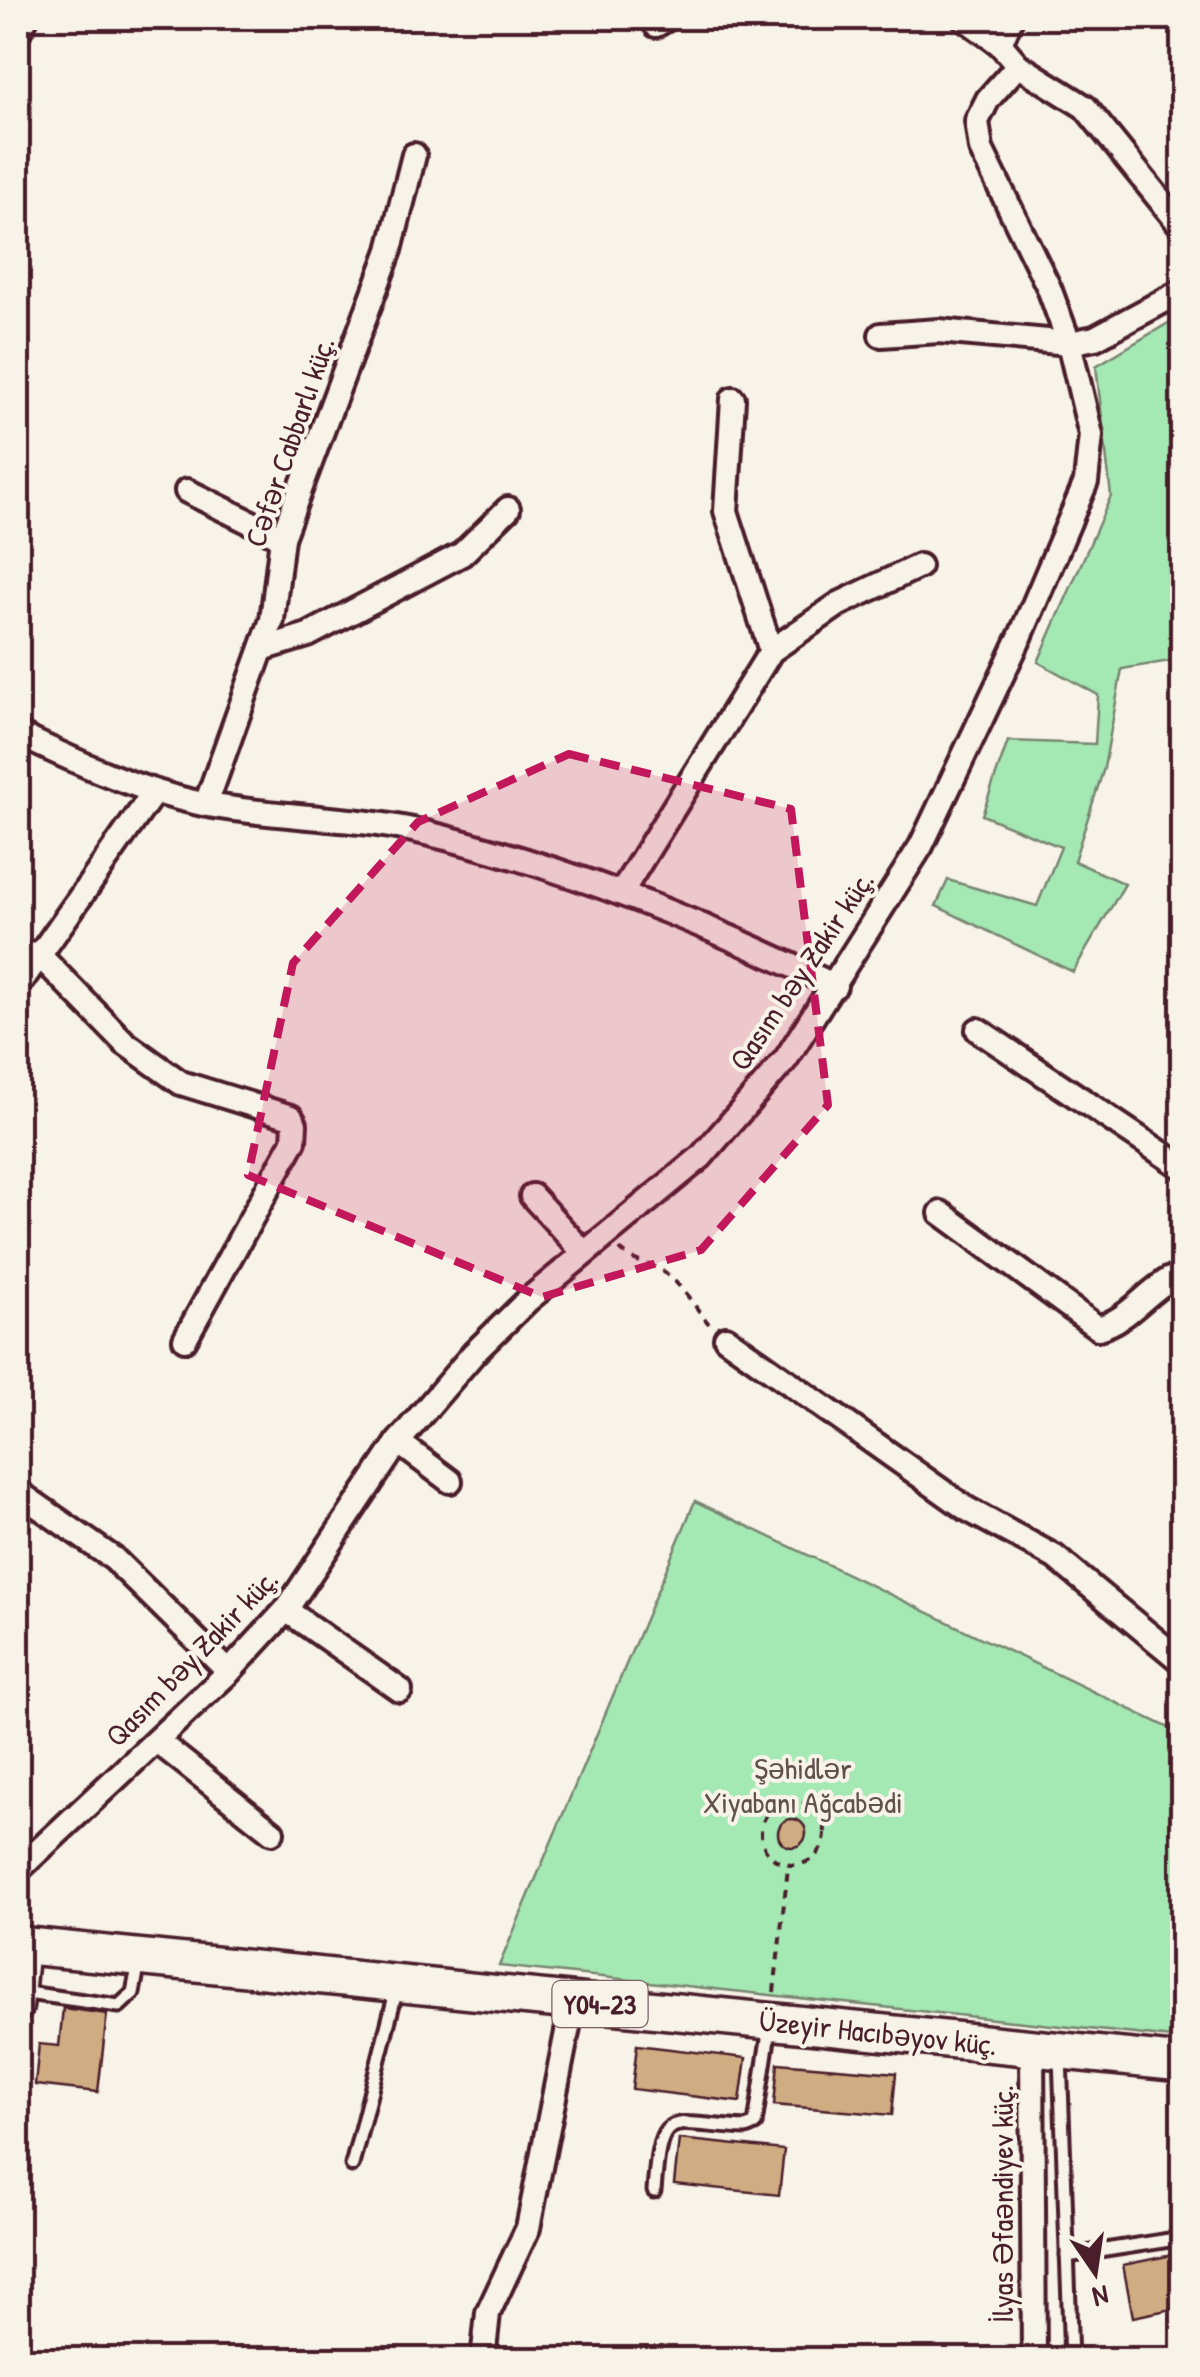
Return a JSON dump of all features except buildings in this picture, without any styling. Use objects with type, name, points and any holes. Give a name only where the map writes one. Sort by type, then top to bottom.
[{"type":"main road","name":"Üzeyir Hacıbəyov küç.","points":[[21,1945],[1182,2063]]},
{"type":"street","points":[[18,33],[26,18]]},
{"type":"street","points":[[964,18],[1000,44],[1018,65],[1085,107],[1182,227]]},
{"type":"street","points":[[1000,44],[1011,18]]},
{"type":"street","name":"Qasım bəy Zakir küç.","points":[[18,1870],[229,1672],[286,1610],[398,1442],[474,1353],[607,1234],[701,1157],[786,1059],[921,846],[1021,635],[1086,482],[1091,435],[1069,342],[1049,288],[981,148],[977,121],[988,99],[1018,65]]},
{"type":"street","name":"Cəfər Cabbarlı küç.","points":[[206,804],[272,620],[282,538],[390,250],[414,155]]},
{"type":"street","points":[[881,335],[939,331],[1069,342],[1096,338],[1182,291]]},
{"type":"street","points":[[733,399],[726,511],[771,651]]},
{"type":"street","points":[[187,491],[282,538]]},
{"type":"street","points":[[262,649],[308,635],[462,554],[508,509]]},
{"type":"street","points":[[621,893],[771,651],[839,604],[920,566]]},
{"type":"street","points":[[18,734],[154,792],[206,804],[420,832],[621,893],[730,935],[835,986]]},
{"type":"street","points":[[18,986],[37,953],[154,792]]},
{"type":"street","points":[[37,953],[125,1043],[181,1083],[291,1117],[295,1124],[294,1140],[185,1339]]},
{"type":"street","points":[[978,1030],[1182,1167]]},
{"type":"street","points":[[532,1196],[584,1254]]},
{"type":"street","points":[[941,1213],[1098,1328],[1121,1322],[1148,1292],[1170,1279],[1182,1282]]},
{"type":"street","points":[[726,1338],[967,1509],[1054,1557],[1182,1662]]},
{"type":"street","points":[[398,1442],[450,1481]]},
{"type":"street","points":[[18,1492],[114,1559],[229,1672]]},
{"type":"street","points":[[286,1610],[400,1690]]},
{"type":"street","points":[[157,1741],[272,1832]]},
{"type":"street","points":[[19,2000],[21,1945]]},
{"type":"street","points":[[484,2360],[488,2313],[528,2228],[573,2002]]},
{"type":"street","name":"İlyas Əfaəndiyev küç.","points":[[1034,2360],[1046,2050]]},
{"type":"lane","points":[[19,2000],[118,2006],[133,1993],[140,1957]]},
{"type":"lane","points":[[352,2164],[398,1984]]},
{"type":"lane","points":[[654,2191],[658,2138],[664,2129],[675,2124],[746,2128],[755,2124],[770,2022]]},
{"type":"lane","points":[[1046,2050],[1067,2256],[1071,2360]]},
{"type":"lane","points":[[1067,2256],[1182,2238]]},
{"type":"path","points":[[607,1234],[629,1260],[658,1268],[670,1277],[709,1324],[726,1338]]},
{"type":"path","points":[[793,1801],[818,1813],[825,1840],[807,1863],[788,1866],[771,1858],[760,1831],[774,1806],[793,1801]]},
{"type":"path","points":[[770,2022],[788,1866]]},
{"type":"highlighted area","points":[[569,754],[791,809],[828,1105],[701,1250],[542,1297],[248,1175],[293,963],[418,822]]},
{"type":"green space","points":[[1182,315],[1182,659],[1122,669],[1104,768],[1074,861],[1125,884],[1073,972],[936,906],[948,880],[1037,906],[1061,847],[982,815],[1008,741],[1095,744],[1098,695],[1038,662],[1111,496],[1096,366]]},
{"type":"green space","name":"Şəhidlər Xiyabanı Ağcabədi","points":[[695,1501],[1182,1734],[1182,2039],[499,1966]]}]
